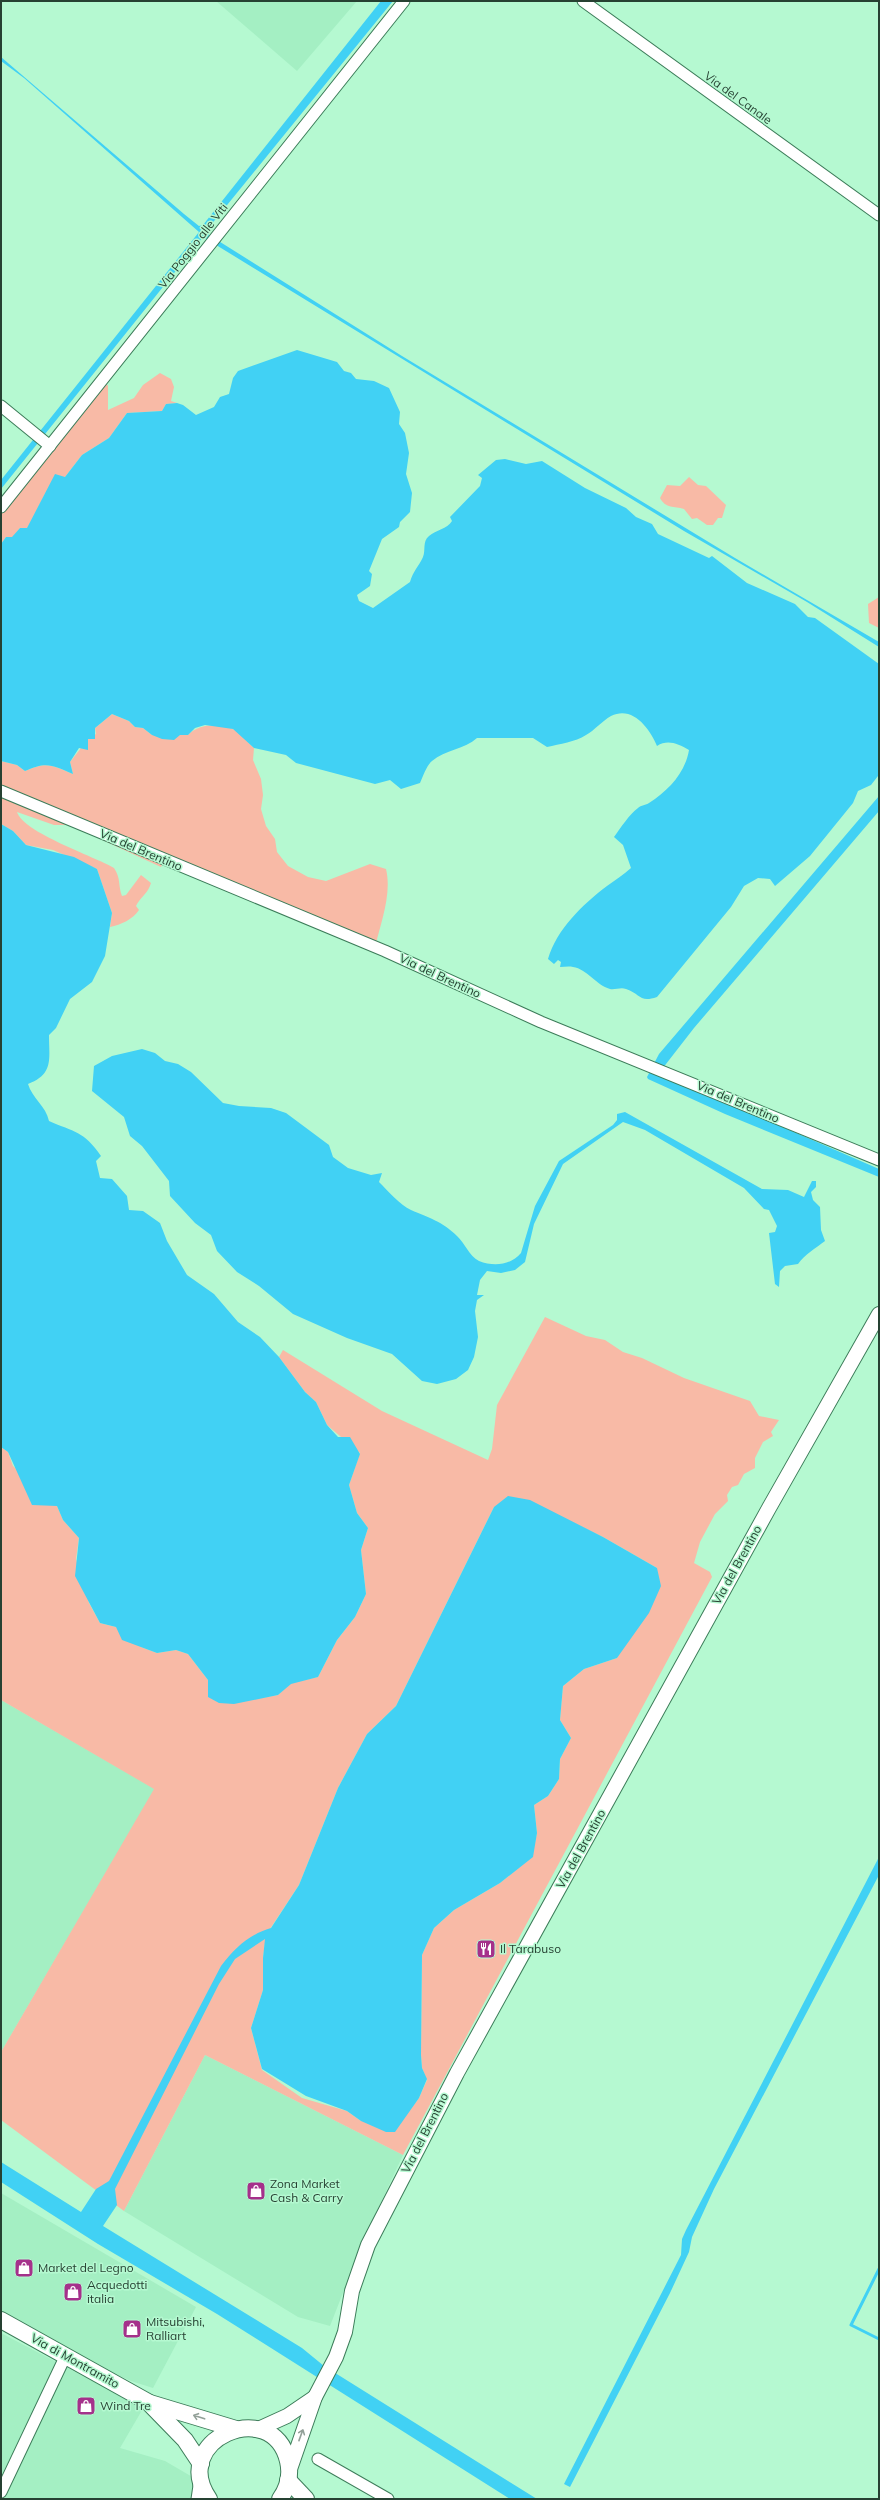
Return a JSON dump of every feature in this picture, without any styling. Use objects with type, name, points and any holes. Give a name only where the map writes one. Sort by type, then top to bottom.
[{"type":"main road","name":"Via di Montramito","points":[[1,2320],[148,2402],[236,2429],[256,2430],[269,2435],[280,2445],[287,2458],[289,2477]]},
{"type":"main road","name":"Via di Montramito","points":[[148,2402],[185,2440],[201,2470],[203,2488],[209,2499]]},
{"type":"main road","name":"Via di Montramito","points":[[201,2470],[211,2444],[222,2434],[236,2429]]},
{"type":"main road","points":[[280,2499],[289,2477]]},
{"type":"main road","points":[[289,2477],[306,2499]]},
{"type":"street","name":"Via Poggio alle Viti","points":[[1,507],[47,444],[208,248],[404,1]]},
{"type":"street","name":"Via del Canale","points":[[583,1],[879,215]]},
{"type":"street","points":[[1,406],[47,444]]},
{"type":"street","name":"Via del Brentino","points":[[1,791],[385,950],[541,1022],[667,1072],[879,1160]]},
{"type":"street","name":"Via del Brentino","points":[[289,2477],[317,2394],[336,2357],[345,2332],[352,2291],[368,2245],[395,2191],[457,2073],[656,1711],[879,1314]]},
{"type":"street","points":[[1,2492],[66,2355]]},
{"type":"street","points":[[256,2430],[287,2416],[317,2394]]},
{"type":"street","points":[[318,2459],[388,2499]]},
{"type":"street","points":[[197,2499],[201,2470]]},
{"type":"shaded area","points":[[216,1],[357,1],[297,71]]},
{"type":"shaded area","points":[[160,373],[171,379],[174,387],[171,401],[177,403],[166,404],[162,411],[127,413],[109,438],[82,455],[65,477],[46,492],[27,529],[20,528],[12,538],[6,537],[1,544],[1,507],[104,380],[108,386],[108,410],[134,398],[143,385]]},
{"type":"shaded area","points":[[689,477],[698,485],[706,486],[726,505],[722,518],[718,518],[713,525],[707,525],[697,518],[692,519],[684,509],[668,506],[662,502],[660,498],[667,485],[680,486]]},
{"type":"shaded area","points":[[879,597],[879,628],[869,623],[868,604]]},
{"type":"shaded area","points":[[112,714],[129,721],[135,727],[143,728],[152,735],[188,735],[192,731],[215,725],[233,729],[238,733],[254,748],[253,760],[261,779],[263,795],[261,809],[266,826],[275,839],[277,852],[288,866],[308,877],[326,881],[370,864],[386,869],[388,888],[387,898],[375,947],[164,860],[161,867],[70,825],[54,825],[17,812],[22,820],[45,836],[114,868],[118,875],[122,896],[126,895],[141,875],[151,883],[148,890],[136,906],[139,910],[126,921],[110,927],[112,913],[97,869],[53,850],[26,845],[13,831],[1,824],[1,761],[17,765],[25,771],[39,766],[49,765],[73,774],[70,762],[88,739],[96,734],[95,728]]},
{"type":"shaded area","points":[[545,1317],[586,1336],[605,1340],[623,1352],[642,1358],[684,1378],[750,1401],[759,1416],[779,1420],[771,1432],[773,1436],[763,1442],[755,1458],[755,1468],[744,1474],[738,1485],[732,1487],[727,1495],[728,1501],[715,1514],[700,1542],[694,1563],[710,1572],[712,1577],[403,2155],[205,2055],[124,2211],[1,2120],[1,2052],[154,1789],[1,1700],[1,1447],[8,1452],[13,1466],[57,1506],[63,1520],[79,1538],[76,1559],[89,1603],[100,1623],[116,1627],[141,1647],[157,1653],[176,1650],[188,1654],[208,1680],[261,1698],[278,1695],[291,1683],[318,1677],[337,1640],[355,1617],[366,1594],[361,1550],[368,1528],[357,1513],[349,1485],[360,1453],[327,1425],[316,1402],[305,1392],[279,1357],[283,1350],[382,1411],[488,1460],[492,1449],[497,1405]],"holes":[[[494,1507],[568,1520],[603,1537],[657,1568],[617,1658],[584,1669],[563,1686],[560,1720],[571,1738],[560,1759],[559,1779],[548,1796],[534,1805],[537,1833],[532,1857],[500,1883],[454,1910],[434,1928],[422,1955],[421,2055],[422,2068],[427,2080],[419,2098],[410,2110],[361,2121],[347,2111],[302,2098],[262,2070],[251,2028],[263,1990],[263,1958],[266,1935],[299,1885],[338,1788],[367,1734],[396,1706]]]},
{"type":"shaded area","points":[[1,1700],[155,1789],[1,2052]]},
{"type":"shaded area","points":[[205,2055],[403,2155],[364,2239],[330,2326],[298,2317],[124,2211]]},
{"type":"shaded area","points":[[1,2193],[196,2307],[153,2388],[131,2381],[105,2369],[1,2315]]},
{"type":"shaded area","points":[[1,2333],[123,2397],[145,2405],[120,2448],[165,2461],[201,2482],[192,2499],[1,2499]]},
{"type":"water","points":[[381,1],[393,1],[210,226],[209,235],[402,356],[735,558],[879,642],[879,647],[807,602],[684,531],[203,237],[1,489],[1,480],[199,232],[24,78],[1,61],[1,57],[199,226],[203,225]]},
{"type":"water","points":[[297,350],[337,362],[344,371],[351,373],[356,379],[374,381],[389,388],[400,412],[399,424],[405,433],[409,453],[406,474],[412,493],[410,512],[400,522],[399,527],[382,539],[369,571],[372,574],[370,586],[357,595],[359,601],[373,608],[410,582],[423,557],[427,538],[450,524],[452,521],[450,517],[480,486],[482,478],[478,475],[496,460],[505,459],[526,464],[542,461],[585,488],[626,508],[636,517],[652,524],[658,534],[709,558],[712,556],[747,583],[795,604],[808,617],[815,618],[879,664],[878,776],[871,785],[858,791],[853,803],[810,856],[775,886],[770,879],[758,878],[744,886],[731,907],[657,997],[647,999],[640,997],[626,989],[610,989],[600,984],[578,968],[560,967],[561,962],[558,960],[554,964],[548,959],[552,948],[572,918],[588,901],[631,868],[623,845],[614,837],[625,821],[639,807],[648,804],[669,787],[680,773],[687,758],[689,750],[677,744],[665,743],[657,746],[645,726],[640,720],[633,716],[619,713],[611,716],[582,737],[547,747],[533,738],[477,738],[467,745],[437,757],[428,765],[420,783],[401,789],[390,780],[375,784],[296,763],[286,755],[254,748],[233,729],[205,725],[195,728],[188,735],[180,735],[174,740],[162,739],[152,735],[143,728],[135,727],[129,721],[112,714],[95,728],[95,739],[88,739],[88,750],[79,748],[70,762],[73,774],[49,765],[39,766],[25,771],[17,765],[1,761],[1,544],[6,537],[12,537],[20,528],[27,528],[55,474],[65,477],[82,455],[109,438],[127,413],[162,411],[166,404],[177,403],[183,405],[196,415],[214,407],[220,397],[229,394],[233,378],[238,371]]},
{"type":"water","points":[[879,796],[879,811],[694,1028],[659,1073],[879,1169],[879,1177],[725,1114],[648,1079],[647,1077],[659,1054]]},
{"type":"water","points":[[1,824],[13,831],[26,845],[74,857],[97,869],[112,913],[105,956],[92,982],[70,999],[56,1028],[49,1035],[48,1065],[42,1076],[28,1084],[30,1089],[45,1111],[49,1121],[78,1133],[95,1148],[101,1156],[96,1161],[100,1178],[112,1179],[127,1196],[129,1210],[143,1211],[160,1223],[167,1241],[187,1275],[214,1294],[238,1322],[260,1337],[279,1357],[305,1392],[316,1402],[327,1425],[338,1437],[350,1437],[360,1454],[349,1485],[357,1513],[368,1528],[361,1550],[366,1594],[355,1617],[337,1640],[318,1677],[291,1684],[278,1695],[234,1704],[219,1703],[208,1697],[208,1680],[188,1654],[176,1650],[157,1653],[122,1640],[116,1627],[100,1623],[75,1576],[79,1538],[63,1520],[57,1506],[32,1505],[8,1452],[1,1447]]},
{"type":"water","points":[[142,1049],[155,1053],[165,1061],[178,1064],[191,1072],[223,1103],[239,1106],[271,1108],[286,1113],[329,1145],[333,1157],[348,1168],[371,1175],[382,1173],[379,1182],[398,1201],[407,1208],[435,1220],[446,1227],[460,1239],[472,1256],[485,1263],[502,1264],[512,1260],[521,1253],[535,1206],[559,1161],[613,1125],[617,1120],[617,1114],[625,1112],[762,1189],[788,1190],[804,1197],[812,1181],[816,1181],[816,1187],[811,1192],[813,1200],[820,1207],[821,1230],[825,1241],[807,1254],[798,1264],[785,1266],[780,1271],[779,1287],[775,1284],[769,1233],[775,1232],[777,1226],[769,1210],[764,1209],[744,1188],[645,1130],[623,1122],[563,1164],[534,1224],[525,1262],[515,1270],[501,1273],[487,1271],[480,1280],[477,1295],[484,1295],[477,1300],[475,1311],[478,1337],[474,1357],[468,1370],[456,1379],[437,1384],[422,1381],[392,1354],[347,1338],[293,1314],[259,1286],[237,1272],[217,1251],[211,1235],[195,1223],[170,1196],[169,1181],[142,1146],[130,1136],[124,1117],[92,1091],[94,1066],[112,1056]]},
{"type":"water","points":[[508,1496],[530,1500],[603,1537],[657,1568],[661,1586],[649,1613],[617,1658],[584,1669],[563,1686],[560,1720],[571,1738],[560,1759],[559,1779],[548,1796],[534,1805],[537,1833],[533,1857],[500,1883],[454,1910],[434,1928],[422,1955],[421,2055],[422,2068],[427,2079],[419,2098],[395,2132],[386,2132],[361,2121],[347,2111],[306,2096],[262,2069],[251,2028],[263,1990],[263,1958],[265,1939],[235,1959],[219,1984],[115,2189],[117,2205],[103,2226],[302,2348],[324,2366],[537,2499],[510,2499],[217,2314],[98,2244],[1,2182],[1,2162],[81,2212],[96,2189],[109,2181],[221,1966],[231,1953],[249,1938],[271,1928],[299,1885],[338,1788],[367,1734],[396,1706],[494,1507]]},
{"type":"water","points":[[879,1857],[879,1875],[714,2189],[692,2237],[689,2252],[670,2293],[570,2487],[564,2484],[681,2255],[682,2239],[686,2230]]},
{"type":"waterway","points":[[879,2269],[851,2325],[879,2339]]},
{"type":"place","name":"Il Tarabuso","points":[[486,1949]]},
{"type":"place","name":"Zona Market Cash & Carry","points":[[256,2191]]},
{"type":"place","name":"Market del Legno","points":[[24,2268]]},
{"type":"place","name":"Acquedotti italia","points":[[73,2292]]},
{"type":"place","name":"Mitsubishi, Ralliart","points":[[132,2329]]},
{"type":"place","name":"Wind Tre","points":[[86,2406]]}]
